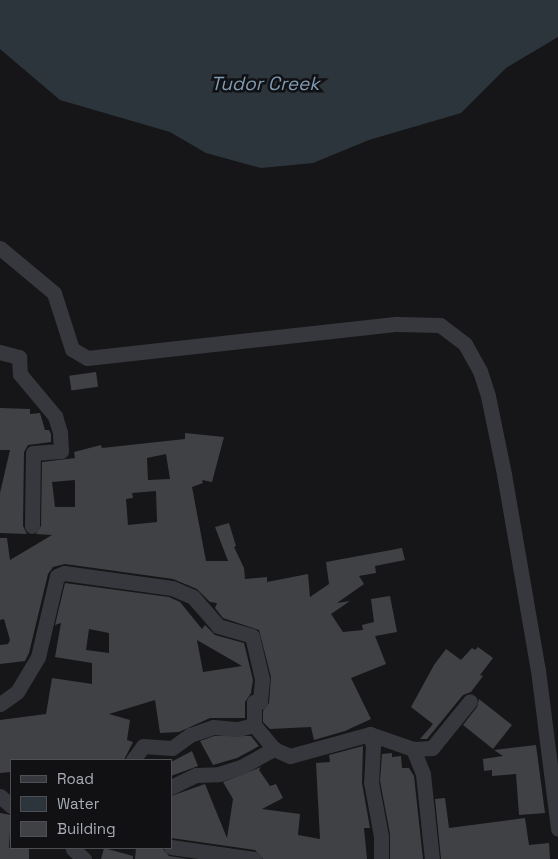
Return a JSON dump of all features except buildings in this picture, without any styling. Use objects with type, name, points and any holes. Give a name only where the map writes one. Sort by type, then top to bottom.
[{"type":"street","points":[[0,248],[54,292],[72,349],[87,358],[397,324],[440,325],[465,344],[480,371],[488,396],[507,491],[538,670],[558,829]]},
{"type":"street","points":[[0,352],[19,357],[20,374],[55,416],[60,432],[61,452],[33,453],[32,526]]},
{"type":"street","points":[[0,704],[18,692],[38,657],[57,576],[64,573],[172,588],[193,597],[218,626],[252,636],[262,679],[260,702],[254,702],[254,725],[274,749],[290,756],[370,734],[414,749],[432,748],[470,702]]},
{"type":"street","points":[[134,759],[143,746],[172,748],[190,735],[213,727],[238,729],[254,725]]},
{"type":"street","points":[[370,734],[373,746],[371,782],[381,836],[381,859]]},
{"type":"street","points":[[172,787],[196,775],[219,774],[241,766],[274,749]]},
{"type":"street","points":[[414,749],[424,774],[432,859]]},
{"type":"street","points":[[0,796],[10,805]]},
{"type":"street","points":[[172,847],[254,859]]},
{"type":"street","points":[[74,849],[84,859]]},
{"type":"water","name":"Tudor Creek","points":[[0,0],[558,0],[558,37],[506,68],[461,113],[369,140],[313,163],[261,168],[206,153],[170,132],[60,100],[0,49]]}]
